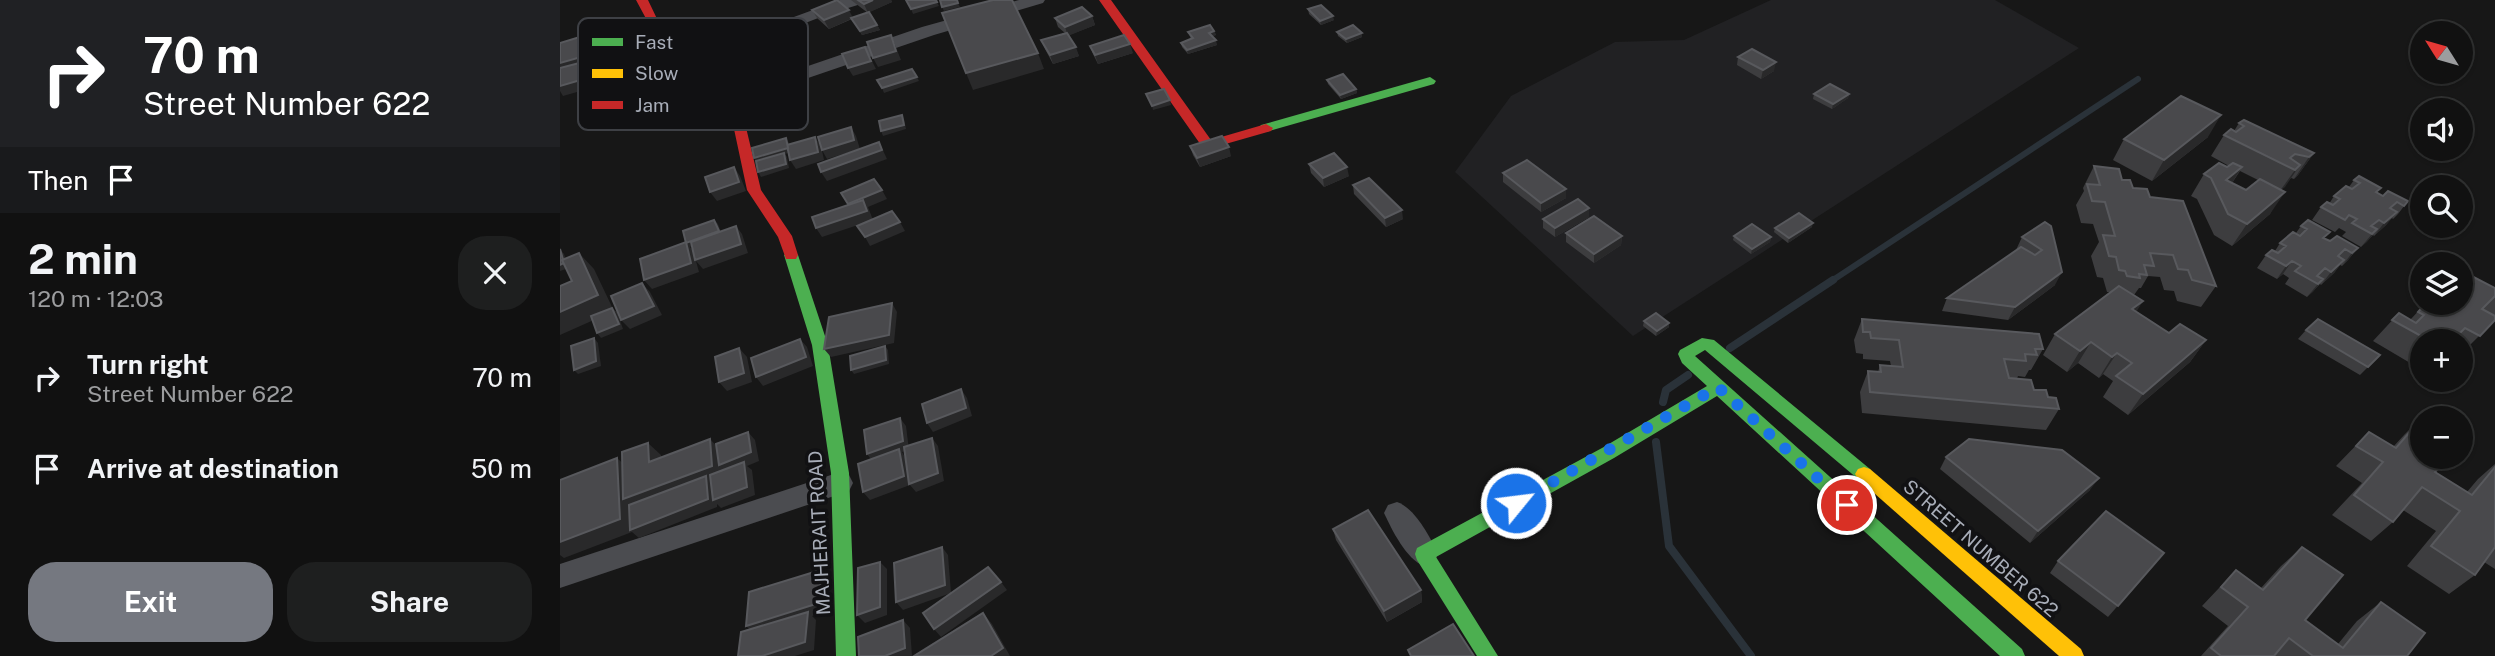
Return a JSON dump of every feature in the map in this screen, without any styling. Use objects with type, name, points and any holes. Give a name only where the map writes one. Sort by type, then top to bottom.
[{"type":"street","name":"MAJHERAIT ROAD","points":[[642,0],[651,18]]},
{"type":"street","points":[[800,18],[858,0]]},
{"type":"street","points":[[808,72],[939,27],[1037,0]]},
{"type":"street","points":[[1105,0],[1208,145],[1430,81]]},
{"type":"street","name":"MAJHERAIT ROAD","points":[[740,130],[754,190],[785,236],[820,345],[840,483],[846,656]]},
{"type":"street","name":"STREET NUMBER 622","points":[[2015,656],[1894,523],[1708,344],[1702,344],[1686,354],[1718,387],[1894,523],[2074,656]]},
{"type":"street","points":[[1424,554],[1608,453],[1718,387]]},
{"type":"street","points":[[560,576],[840,483]]},
{"type":"street","points":[[1397,513],[1489,656]]},
{"type":"shaded area","points":[[1771,0],[1995,0],[2079,48],[1633,336],[1455,172],[1511,96],[1615,42],[1684,40]]},
{"type":"building","points":[[837,0],[849,10],[824,20],[812,10]]},
{"type":"building","points":[[906,0],[936,0],[937,2],[911,9]]},
{"type":"building","points":[[940,0],[957,0],[958,3],[942,7]]},
{"type":"building","points":[[993,0],[1012,0],[1038,53],[966,73],[942,13]]},
{"type":"building","points":[[1321,5],[1333,16],[1320,21],[1308,9]]},
{"type":"building","points":[[1082,7],[1092,16],[1065,27],[1055,18]]},
{"type":"building","points":[[869,12],[877,25],[860,31],[851,18]]},
{"type":"building","points":[[1210,25],[1214,31],[1209,33],[1216,40],[1187,50],[1181,43],[1193,38],[1188,32]]},
{"type":"building","points":[[1353,25],[1362,33],[1346,39],[1337,32]]},
{"type":"building","points":[[1067,33],[1076,47],[1050,55],[1041,40]]},
{"type":"building","points":[[891,35],[896,51],[873,58],[867,42]]},
{"type":"building","points":[[1124,35],[1130,44],[1095,55],[1090,46]]},
{"type":"building","points":[[578,38],[578,58],[560,63],[560,43]]},
{"type":"building","points":[[865,47],[871,61],[848,68],[842,54]]},
{"type":"building","points":[[1752,49],[1776,62],[1763,70],[1738,57]]},
{"type":"building","points":[[578,63],[578,81],[560,86],[560,68]]},
{"type":"building","points":[[912,69],[917,77],[882,88],[877,80]]},
{"type":"building","points":[[1343,74],[1356,89],[1340,95],[1327,80]]},
{"type":"building","points":[[1830,84],[1849,94],[1833,104],[1814,94]]},
{"type":"building","points":[[1164,89],[1170,100],[1152,106],[1146,94]]},
{"type":"building","points":[[2181,96],[2221,115],[2164,160],[2124,139]]},
{"type":"building","points":[[902,115],[904,125],[881,131],[879,121]]},
{"type":"building","points":[[2244,120],[2314,153],[2309,157],[2295,154],[2290,158],[2300,165],[2295,170],[2224,135],[2231,129],[2236,132],[2244,126],[2239,123]]},
{"type":"building","points":[[851,127],[854,140],[822,150],[818,137]]},
{"type":"building","points":[[1222,136],[1229,147],[1197,158],[1190,146]]},
{"type":"building","points":[[815,137],[818,152],[790,160],[787,145]]},
{"type":"building","points":[[786,138],[788,148],[754,158],[752,148]]},
{"type":"building","points":[[879,142],[882,150],[821,172],[818,164]]},
{"type":"building","points":[[784,153],[786,164],[758,172],[756,161]]},
{"type":"building","points":[[1334,153],[1347,167],[1323,178],[1309,164]]},
{"type":"building","points":[[1527,160],[1566,189],[1541,203],[1503,173]]},
{"type":"building","points":[[2219,163],[2227,167],[2233,163],[2242,167],[2226,180],[2246,190],[2260,179],[2285,192],[2247,224],[2228,214],[2211,178],[2204,174]]},
{"type":"building","points":[[2094,166],[2119,169],[2122,180],[2130,180],[2133,188],[2147,189],[2150,197],[2183,201],[2216,286],[2192,280],[2188,270],[2178,269],[2173,255],[2150,253],[2154,266],[2144,265],[2147,275],[2139,274],[2140,278],[2127,276],[2125,271],[2119,270],[2116,257],[2109,256],[2103,235],[2115,236],[2105,202],[2092,201],[2087,184],[2100,185]]},
{"type":"building","points":[[734,167],[739,182],[710,192],[705,177]]},
{"type":"building","points":[[2359,176],[2381,188],[2376,192],[2383,196],[2388,191],[2408,201],[2404,206],[2397,202],[2390,208],[2397,212],[2384,223],[2379,220],[2371,226],[2377,229],[2372,234],[2352,223],[2357,219],[2349,215],[2345,220],[2321,207],[2327,202],[2333,205],[2340,199],[2334,196],[2346,186],[2352,189],[2360,183],[2354,180]]},
{"type":"building","points":[[1369,178],[1402,210],[1385,218],[1353,185]]},
{"type":"building","points":[[874,179],[882,190],[848,204],[841,193]]},
{"type":"building","points":[[1578,199],[1589,208],[1555,228],[1543,219]]},
{"type":"building","points":[[863,200],[867,211],[816,228],[812,217]]},
{"type":"building","points":[[892,211],[900,222],[865,237],[857,226]]},
{"type":"building","points":[[1799,213],[1813,223],[1789,238],[1775,228]]},
{"type":"building","points":[[1594,216],[1622,236],[1594,254],[1566,233]]},
{"type":"building","points":[[714,220],[719,231],[686,243],[683,231]]},
{"type":"building","points":[[2308,220],[2330,232],[2323,238],[2330,241],[2337,236],[2358,248],[2352,253],[2345,249],[2338,256],[2344,260],[2331,272],[2325,268],[2317,276],[2323,279],[2318,284],[2295,271],[2301,266],[2292,261],[2286,266],[2266,255],[2272,250],[2278,253],[2286,246],[2280,243],[2293,232],[2300,236],[2307,229],[2301,226]]},
{"type":"building","points":[[2045,222],[2051,226],[2062,272],[2015,307],[1947,298],[2021,247],[2035,255],[2042,250],[2022,237]]},
{"type":"building","points":[[1752,224],[1771,237],[1752,249],[1734,236]]},
{"type":"building","points":[[736,226],[741,244],[695,260],[691,242]]},
{"type":"building","points":[[686,242],[691,263],[644,280],[640,259]]},
{"type":"building","points":[[560,249],[564,263],[560,265]]},
{"type":"building","points":[[579,253],[598,295],[560,312],[560,286],[572,281],[562,260]]},
{"type":"building","points":[[2473,277],[2495,288],[2495,296],[2482,309],[2495,316],[2495,320],[2480,336],[2473,332],[2473,329],[2465,328],[2410,330],[2392,320],[2399,313],[2416,323],[2424,315],[2473,315]]},
{"type":"building","points":[[642,283],[654,306],[621,320],[611,296]]},
{"type":"building","points":[[2119,286],[2143,301],[2132,309],[2169,333],[2180,324],[2206,340],[2143,394],[2116,376],[2132,363],[2117,353],[2112,357],[2091,342],[2080,351],[2055,334]]},
{"type":"building","points":[[892,303],[889,335],[824,349],[829,317]]},
{"type":"building","points":[[612,308],[619,324],[597,333],[591,316]]},
{"type":"building","points":[[1656,313],[1669,323],[1657,331],[1644,321]]},
{"type":"building","points":[[1862,319],[2039,334],[2043,349],[2035,349],[2037,355],[2025,354],[2026,361],[2004,359],[2009,378],[2031,380],[2034,390],[2046,390],[2048,397],[2056,398],[2059,409],[1870,392],[1868,371],[1881,372],[1880,365],[1903,367],[1899,340],[1871,338],[1870,332],[1863,332]]},
{"type":"building","points":[[2318,319],[2380,355],[2368,367],[2306,330]]},
{"type":"building","points":[[594,338],[596,361],[574,370],[571,346]]},
{"type":"building","points":[[800,339],[806,357],[756,377],[751,358]]},
{"type":"building","points":[[885,346],[886,360],[851,370],[850,356]]},
{"type":"building","points":[[739,348],[744,373],[719,382],[715,357]]},
{"type":"building","points":[[961,389],[966,408],[927,423],[922,404]]},
{"type":"building","points":[[900,418],[903,441],[867,454],[864,430]]},
{"type":"building","points":[[748,432],[751,452],[719,465],[716,444]]},
{"type":"building","points":[[2369,432],[2396,448],[2410,432],[2410,469],[2438,469],[2435,472],[2472,495],[2495,467],[2495,547],[2475,575],[2431,546],[2460,511],[2422,487],[2393,522],[2354,495],[2383,462],[2356,446]]},
{"type":"building","points":[[932,438],[938,473],[909,484],[904,447]]},
{"type":"building","points":[[710,439],[712,466],[623,499],[622,452],[648,443],[649,462]]},
{"type":"building","points":[[1969,439],[2062,450],[2099,478],[2038,531],[1946,457]]},
{"type":"building","points":[[899,449],[904,476],[863,492],[858,464]]},
{"type":"building","points":[[617,458],[620,519],[560,542],[560,480]]},
{"type":"building","points":[[744,462],[747,487],[713,500],[710,475]]},
{"type":"building","points":[[706,476],[708,499],[630,530],[629,505]]},
{"type":"building","points":[[1368,510],[1421,590],[1384,611],[1333,529]]},
{"type":"building","points":[[2106,511],[2164,553],[2118,606],[2058,561]]},
{"type":"building","points":[[942,547],[945,585],[896,602],[894,563]]},
{"type":"building","points":[[2302,547],[2343,575],[2305,620],[2343,648],[2381,602],[2425,633],[2407,656],[2313,656],[2289,638],[2274,656],[2221,656],[2211,648],[2248,607],[2221,587],[2236,570],[2263,590]]},
{"type":"building","points":[[880,562],[880,607],[857,615],[858,568]]},
{"type":"building","points":[[988,567],[1001,582],[934,629],[923,613]]},
{"type":"building","points":[[821,570],[819,603],[746,626],[749,592]]},
{"type":"building","points":[[808,612],[805,642],[762,656],[738,656],[741,632]]},
{"type":"building","points":[[983,613],[1003,648],[991,656],[914,656]]},
{"type":"building","points":[[903,620],[905,648],[885,656],[859,656],[858,637]]},
{"type":"building","points":[[1453,624],[1474,656],[1411,656],[1408,650]]},
{"type":"waterway","points":[[1830,282],[2138,79]]},
{"type":"waterway","points":[[1730,348],[1833,280]]},
{"type":"waterway","points":[[1663,402],[1666,390],[1688,375]]},
{"type":"waterway","points":[[1656,442],[1669,546],[1751,656]]},
{"type":"traffic: fast","points":[[1266,128],[1430,81]]},
{"type":"traffic: fast","points":[[791,255],[820,345],[840,473],[846,656]]},
{"type":"traffic: fast","points":[[1864,474],[1708,344],[1702,344],[1686,354],[1688,359],[2015,656]]},
{"type":"traffic: fast","points":[[1488,656],[1424,554],[1608,453],[1718,387]]},
{"type":"traffic: slow","points":[[1864,474],[2074,656]]},
{"type":"traffic: jam","points":[[642,0],[651,18]]},
{"type":"traffic: jam","points":[[1105,0],[1208,145],[1266,128]]},
{"type":"traffic: jam","points":[[740,130],[754,190],[785,236],[791,255]]},
{"type":"route","points":[[1516,503],[1608,453],[1718,387],[1847,505]]}]
